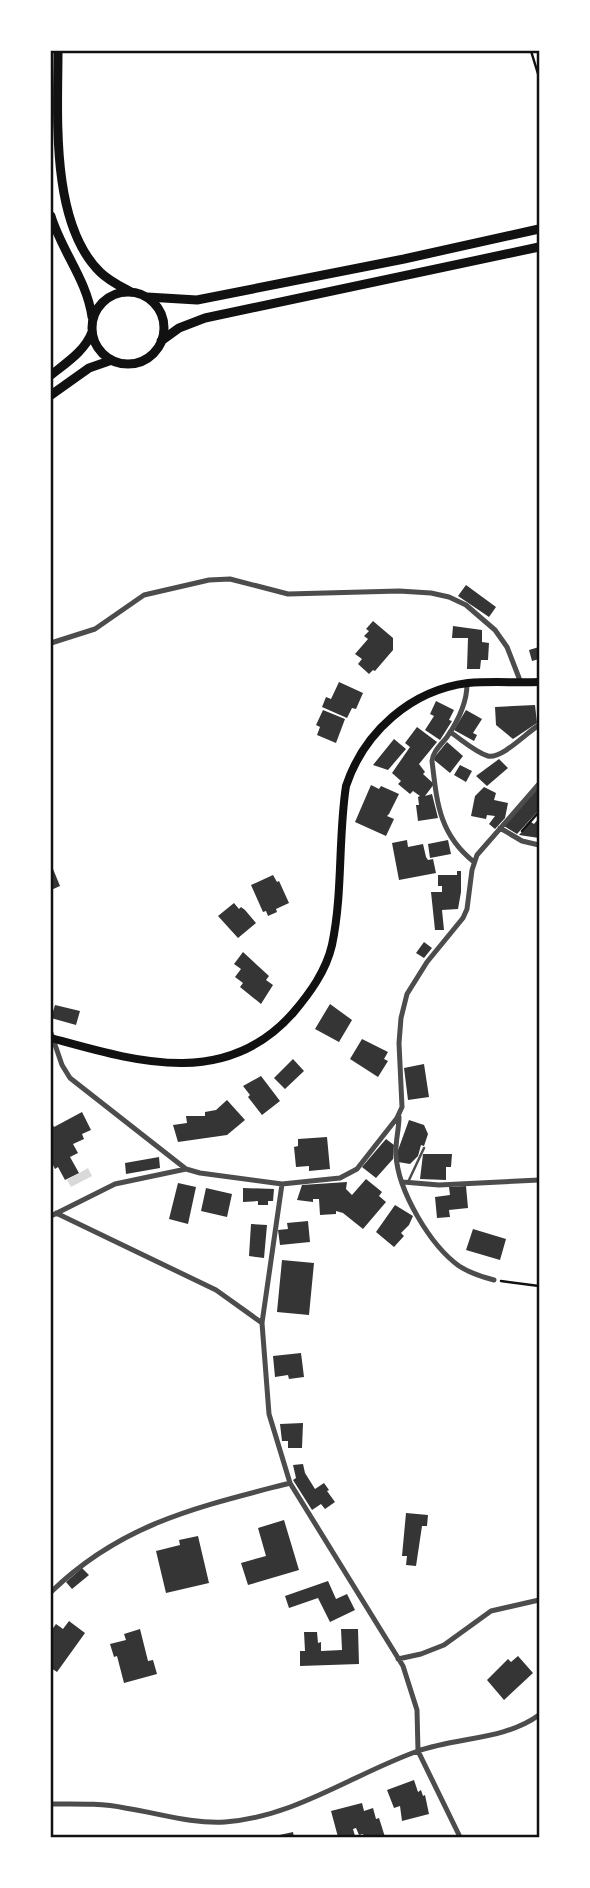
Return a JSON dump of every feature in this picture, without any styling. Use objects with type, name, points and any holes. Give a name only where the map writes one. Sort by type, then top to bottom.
[{"type":"main road","points":[[58,51],[59,152],[67,208],[94,266],[106,278],[131,292],[147,297],[197,300],[539,229]]},
{"type":"main road","points":[[51,216],[63,249],[86,288],[101,351],[113,360],[124,363],[136,363],[155,351],[161,341],[179,328],[205,318],[539,247]]},
{"type":"main road","points":[[51,375],[89,341],[96,311],[111,296],[131,292]]},
{"type":"main road","points":[[147,297],[160,312],[163,321],[161,341]]},
{"type":"main road","points":[[51,395],[89,368],[113,360]]},
{"type":"main road","points":[[52,1036],[141,1061],[174,1065],[222,1058],[268,1036],[307,996],[325,965],[331,948],[343,808],[352,766],[371,737],[394,715],[421,698],[467,684],[539,681]]},
{"type":"street","points":[[51,643],[95,629],[144,595],[209,580],[230,579],[288,594],[399,591],[431,593],[467,605],[495,630],[507,647],[522,683]]},
{"type":"street","points":[[467,684],[464,705],[432,759],[441,816],[449,836],[474,862]]},
{"type":"street","points":[[450,732],[482,753],[495,756],[505,752],[539,725]]},
{"type":"street","points":[[494,1280],[461,1267],[442,1250],[418,1216],[396,1152],[403,1098],[398,1043],[403,1005],[420,972],[463,918],[477,855],[539,785]]},
{"type":"street","points":[[500,828],[516,838],[539,845]]},
{"type":"street","points":[[52,1036],[62,1065],[74,1081],[186,1169],[200,1173],[282,1184],[346,1177],[362,1163],[399,1114]]},
{"type":"street","points":[[53,1214],[115,1184],[186,1169]]},
{"type":"street","points":[[406,1183],[439,1185],[539,1180]]},
{"type":"street","points":[[282,1184],[262,1323],[269,1414],[290,1483],[398,1659],[418,1710],[418,1751],[460,1837]]},
{"type":"street","points":[[53,1214],[216,1290],[262,1323]]},
{"type":"street","points":[[51,1592],[82,1564],[137,1530],[186,1512],[290,1483]]},
{"type":"street","points":[[398,1659],[444,1645],[491,1611],[539,1600]]},
{"type":"street","points":[[51,1804],[111,1806],[189,1820],[229,1822],[305,1802],[418,1751],[516,1728],[539,1714]]},
{"type":"lane","points":[[406,1183],[424,1148]]},
{"type":"path","points":[[531,51],[539,77]]},
{"type":"path","points":[[516,838],[538,813]]},
{"type":"path","points":[[494,1280],[539,1286]]},
{"type":"shaded area","points":[[88,1168],[92,1176],[71,1187],[67,1180]]},
{"type":"building","points":[[466,585],[496,607],[489,617],[458,596]]},
{"type":"building","points":[[373,621],[393,638],[393,650],[375,671],[369,674],[358,664],[362,659],[355,654],[368,639],[364,636]]},
{"type":"building","points":[[453,626],[482,630],[482,642],[489,643],[488,660],[481,660],[480,669],[467,669],[468,638],[452,638]]},
{"type":"building","points":[[539,647],[539,659],[532,661],[529,650]]},
{"type":"building","points":[[339,682],[363,693],[356,709],[352,708],[347,718],[322,707],[326,697],[331,699]]},
{"type":"building","points":[[436,701],[454,710],[449,720],[452,721],[440,740],[425,730],[434,716],[430,714]]},
{"type":"building","points":[[535,705],[537,723],[513,739],[496,725],[495,707]]},
{"type":"building","points":[[323,710],[345,719],[336,743],[317,735],[320,727],[316,725]]},
{"type":"building","points":[[466,710],[482,719],[473,733],[477,735],[474,741],[454,730]]},
{"type":"building","points":[[417,727],[437,742],[419,764],[425,772],[423,774],[434,784],[425,796],[432,794],[438,818],[418,821],[416,805],[419,805],[420,796],[413,791],[410,794],[398,784],[401,781],[392,773],[410,747],[405,743]]},
{"type":"building","points":[[394,739],[406,749],[388,770],[373,765]]},
{"type":"building","points":[[447,742],[463,756],[450,773],[433,759]]},
{"type":"building","points":[[499,759],[508,768],[487,786],[476,776]]},
{"type":"building","points":[[460,765],[472,771],[466,782],[454,775]]},
{"type":"building","points":[[371,785],[379,789],[381,786],[399,794],[387,816],[394,819],[386,836],[355,822]]},
{"type":"building","points":[[484,787],[496,793],[494,800],[508,803],[505,818],[495,829],[489,824],[495,816],[487,815],[486,819],[471,816],[475,796]]},
{"type":"building","points":[[536,789],[539,792],[539,810],[517,834],[504,826]]},
{"type":"building","points":[[539,818],[539,838],[519,835],[531,822],[534,824]]},
{"type":"building","points":[[407,840],[408,847],[423,844],[428,860],[433,859],[436,873],[399,880],[392,843]]},
{"type":"building","points":[[448,840],[451,854],[430,858],[428,844]]},
{"type":"building","points":[[51,864],[60,886],[51,890]]},
{"type":"building","points":[[457,871],[461,871],[458,909],[442,910],[444,930],[435,930],[431,892],[442,892],[442,886],[438,886],[438,875],[457,875]]},
{"type":"building","points":[[273,875],[277,882],[279,881],[289,903],[268,916],[266,911],[263,912],[251,885]]},
{"type":"building","points":[[234,903],[239,909],[241,907],[245,910],[256,923],[238,938],[218,916]]},
{"type":"building","points":[[424,942],[432,948],[424,958],[416,953]]},
{"type":"building","points":[[243,952],[269,976],[266,980],[273,985],[261,1004],[240,987],[243,983],[235,977],[241,969],[234,964]]},
{"type":"building","points":[[330,1004],[352,1020],[339,1042],[315,1029]]},
{"type":"building","points":[[55,1005],[80,1011],[76,1025],[51,1018]]},
{"type":"building","points":[[362,1039],[388,1052],[384,1059],[388,1061],[378,1077],[350,1059]]},
{"type":"building","points":[[293,1059],[304,1071],[285,1089],[274,1078]]},
{"type":"building","points":[[424,1064],[429,1097],[408,1100],[404,1068]]},
{"type":"building","points":[[261,1076],[280,1101],[262,1115],[243,1086]]},
{"type":"building","points":[[227,1100],[245,1120],[227,1135],[178,1142],[173,1125],[187,1123],[186,1116],[205,1116],[205,1112],[216,1110]]},
{"type":"building","points":[[82,1112],[91,1130],[82,1134],[84,1139],[73,1144],[78,1153],[70,1157],[79,1173],[65,1180],[51,1161],[51,1121],[54,1127]]},
{"type":"building","points":[[409,1120],[424,1125],[428,1134],[418,1156],[410,1164],[398,1162],[397,1153]]},
{"type":"building","points":[[327,1137],[330,1169],[309,1171],[309,1166],[296,1167],[294,1147],[298,1146],[298,1139]]},
{"type":"building","points":[[386,1139],[394,1145],[393,1159],[376,1178],[362,1167]]},
{"type":"building","points":[[423,1154],[452,1154],[451,1167],[446,1167],[446,1180],[420,1179]]},
{"type":"building","points":[[159,1157],[160,1168],[126,1174],[125,1163]]},
{"type":"building","points":[[366,1179],[382,1192],[379,1196],[386,1202],[363,1229],[343,1213],[336,1211],[336,1214],[320,1215],[319,1199],[313,1199],[313,1202],[297,1200],[302,1185],[347,1182],[346,1189],[352,1195]]},
{"type":"building","points":[[178,1183],[196,1187],[188,1224],[169,1219]]},
{"type":"building","points":[[466,1186],[468,1208],[449,1210],[450,1217],[437,1218],[435,1197],[450,1195],[449,1187]]},
{"type":"building","points":[[206,1188],[232,1194],[227,1217],[201,1211]]},
{"type":"building","points":[[243,1188],[274,1189],[273,1201],[268,1201],[268,1205],[258,1205],[258,1201],[243,1202]]},
{"type":"building","points":[[395,1205],[413,1216],[401,1233],[404,1236],[394,1247],[376,1232]]},
{"type":"building","points":[[308,1221],[310,1242],[280,1245],[278,1230],[288,1229],[287,1223]]},
{"type":"building","points":[[251,1224],[267,1225],[264,1258],[249,1256]]},
{"type":"building","points":[[473,1229],[506,1239],[500,1260],[466,1250]]},
{"type":"building","points":[[282,1260],[314,1263],[309,1315],[277,1312]]},
{"type":"building","points":[[301,1353],[304,1377],[275,1377],[273,1356]]},
{"type":"building","points":[[303,1423],[302,1448],[288,1448],[288,1441],[282,1441],[280,1424]]},
{"type":"building","points":[[303,1464],[315,1489],[324,1483],[335,1502],[325,1509],[321,1504],[312,1510],[293,1480],[296,1478],[293,1465]]},
{"type":"building","points":[[406,1513],[428,1515],[427,1526],[422,1526],[416,1566],[406,1565],[407,1556],[402,1556]]},
{"type":"building","points":[[284,1520],[299,1570],[248,1585],[241,1563],[266,1556],[258,1528]]},
{"type":"building","points":[[198,1536],[209,1583],[166,1593],[156,1551],[180,1545],[179,1540]]},
{"type":"building","points":[[82,1568],[89,1575],[72,1589],[66,1582]]},
{"type":"building","points":[[328,1581],[336,1599],[347,1594],[355,1610],[330,1622],[318,1598],[289,1608],[285,1596]]},
{"type":"building","points":[[69,1621],[85,1633],[57,1672],[51,1668],[51,1631],[56,1624],[63,1629]]},
{"type":"building","points":[[140,1629],[148,1661],[153,1660],[157,1674],[124,1683],[117,1656],[114,1657],[110,1644],[126,1640],[124,1634]]},
{"type":"building","points":[[341,1629],[358,1629],[359,1664],[300,1666],[300,1651],[305,1651],[304,1632],[317,1632],[321,1651],[342,1650]]},
{"type":"building","points":[[518,1656],[533,1673],[504,1700],[487,1680],[508,1659],[511,1662]]},
{"type":"building","points":[[414,1780],[418,1792],[421,1790],[423,1796],[425,1795],[429,1814],[402,1821],[400,1806],[394,1808],[387,1790]]},
{"type":"building","points":[[362,1803],[364,1811],[373,1808],[385,1837],[364,1837],[363,1834],[359,1835],[356,1828],[353,1829],[355,1836],[338,1837],[331,1811]]},
{"type":"building","points":[[293,1832],[294,1837],[275,1837],[275,1836]]}]
